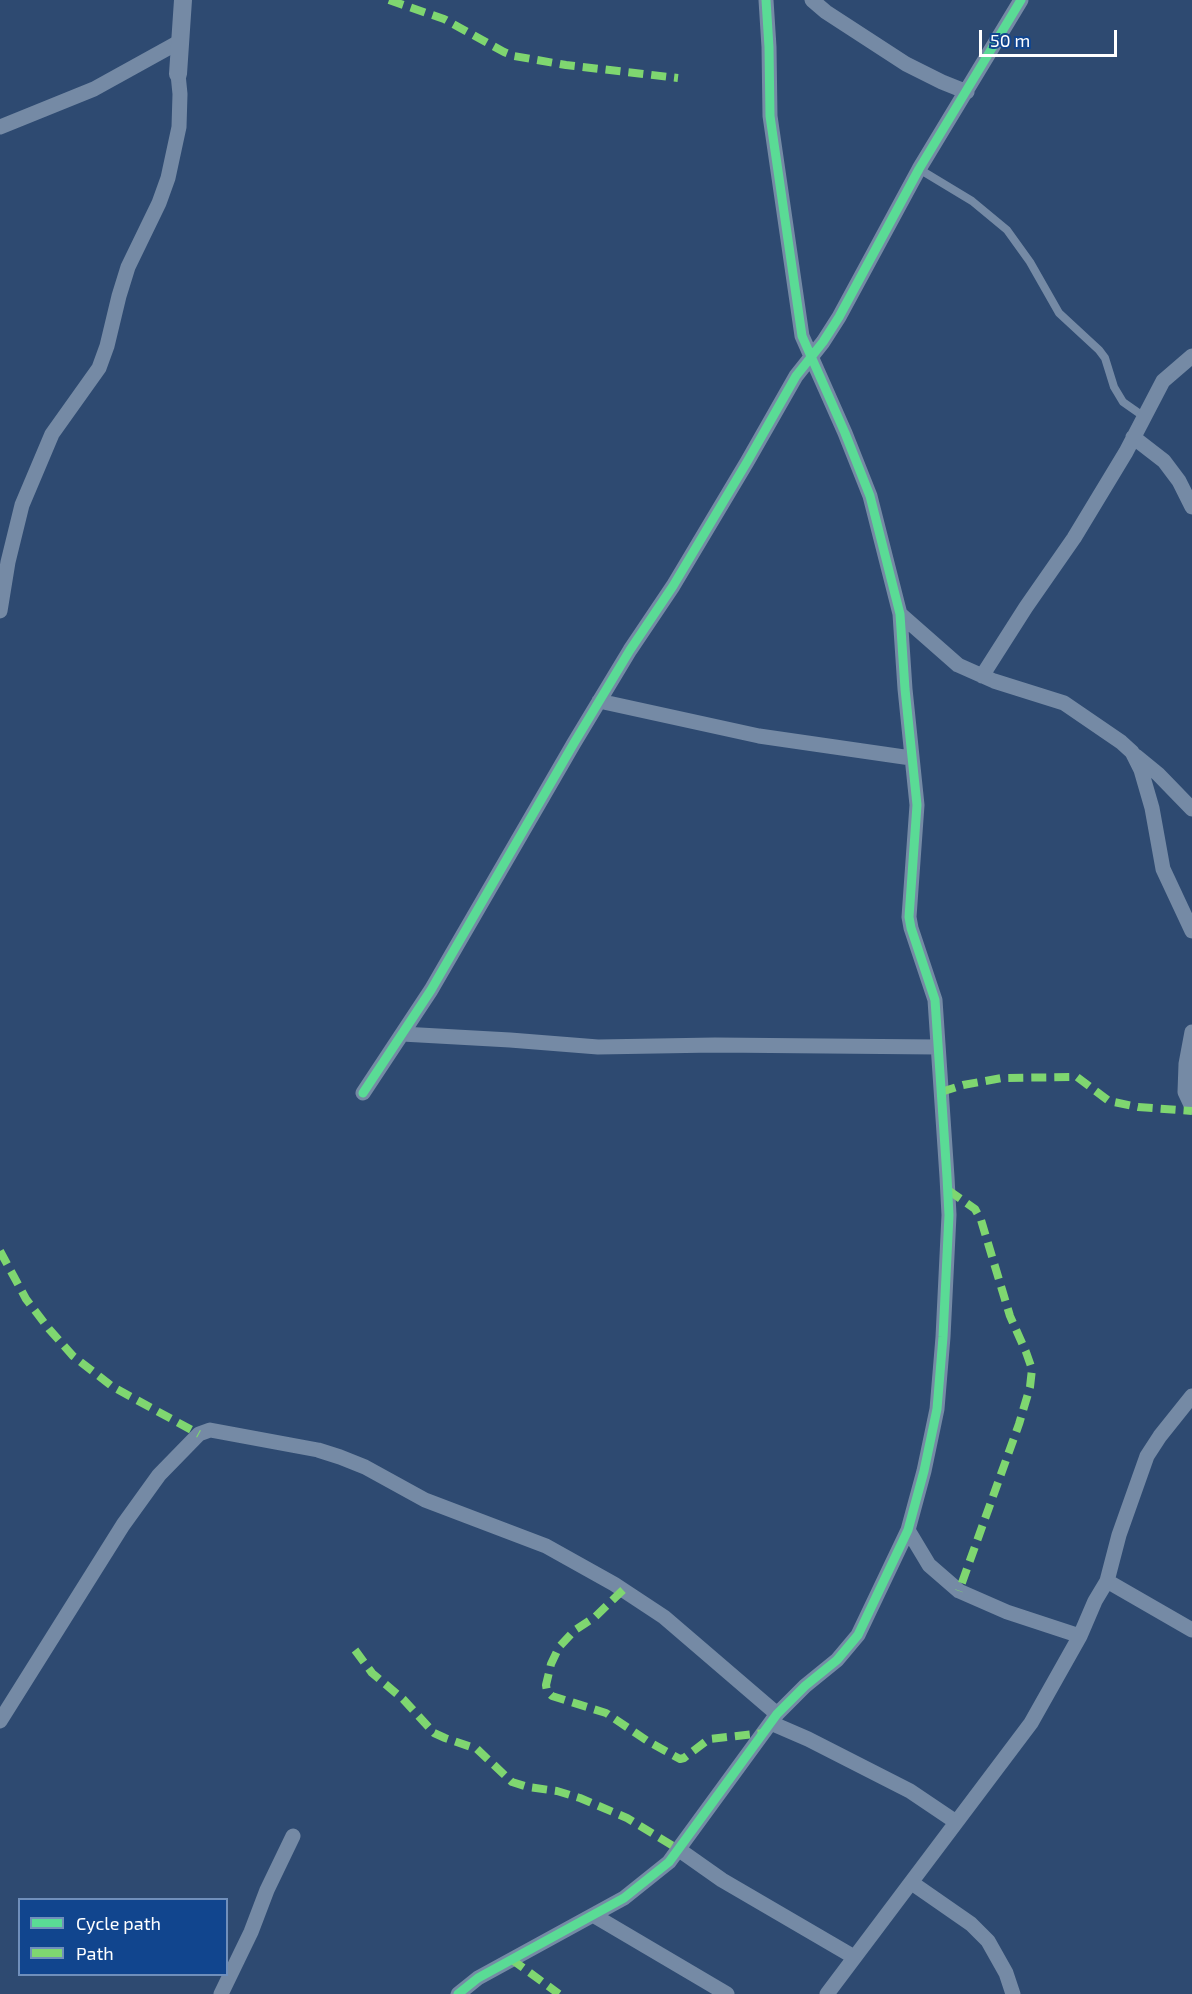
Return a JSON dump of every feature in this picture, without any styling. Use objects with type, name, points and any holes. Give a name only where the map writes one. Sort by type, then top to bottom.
[{"type":"street","points":[[0,611],[8,562],[22,505],[52,434],[99,368],[128,267],[159,203],[168,178],[179,127],[179,42],[183,0]]},
{"type":"street","points":[[458,1994],[478,1978],[636,1890],[669,1862],[774,1718],[805,1686],[837,1660],[858,1635],[908,1530],[933,1432],[939,1390],[949,1215],[935,1000],[909,917],[917,805],[911,758],[900,614],[870,496],[802,336],[770,116],[770,47],[766,0]]},
{"type":"street","points":[[812,0],[842,24],[913,68],[967,92]]},
{"type":"street","points":[[363,1093],[457,946],[599,701],[673,586],[796,376],[839,317],[920,169],[1021,0]]},
{"type":"street","points":[[0,127],[94,89],[179,42]]},
{"type":"street","points":[[982,676],[1074,538],[1163,381],[1192,356]]},
{"type":"street","points":[[1133,437],[1164,461],[1179,481],[1192,507]]},
{"type":"street","points":[[900,614],[958,665],[982,676],[1064,703],[1121,742],[1158,774],[1192,809]]},
{"type":"street","points":[[599,701],[759,736],[911,758]]},
{"type":"street","points":[[1132,752],[1141,770],[1152,808],[1163,869],[1192,931]]},
{"type":"street","points":[[1192,1032],[1185,1082],[1185,1092],[1192,1107]]},
{"type":"street","points":[[402,1034],[598,1047],[715,1045],[937,1047]]},
{"type":"street","points":[[827,1994],[1031,1723],[1080,1636],[1095,1601],[1107,1581],[1119,1535],[1148,1456],[1160,1436],[1192,1396]]},
{"type":"street","points":[[0,1721],[123,1524],[159,1475],[199,1434],[210,1430],[310,1448],[339,1457],[365,1467],[425,1500],[546,1546],[614,1584],[664,1617],[774,1718],[808,1739],[910,1791],[956,1822]]},
{"type":"street","points":[[908,1530],[929,1565],[960,1590],[1008,1612],[1080,1636]]},
{"type":"street","points":[[1107,1581],[1188,1623]]},
{"type":"street","points":[[221,1994],[293,1836]]},
{"type":"street","points":[[678,1850],[722,1880],[855,1957]]},
{"type":"street","points":[[912,1883],[983,1935],[999,1958],[1013,1994]]},
{"type":"street","points":[[593,1915],[727,1994]]},
{"type":"lane","points":[[920,169],[972,201],[1006,230],[1030,262],[1059,312],[1100,350],[1105,358],[1114,387],[1123,402],[1143,416]]},
{"type":"marked path","points":[[389,0],[444,19],[514,56],[566,65],[678,78]]},
{"type":"marked path","points":[[941,1092],[963,1085],[1002,1078],[1077,1077],[1109,1101],[1138,1107],[1192,1111]]},
{"type":"marked path","points":[[948,1190],[975,1209],[981,1220],[1010,1316],[1032,1369],[1030,1387],[1019,1424],[959,1591]]},
{"type":"marked path","points":[[0,1251],[26,1299],[73,1356],[113,1387],[199,1434]]},
{"type":"marked path","points":[[623,1590],[595,1617],[575,1630],[559,1647],[551,1664],[546,1685],[547,1691],[552,1696],[606,1713],[649,1742],[680,1759],[709,1739],[764,1733]]},
{"type":"marked path","points":[[355,1650],[372,1673],[403,1699],[434,1733],[477,1749],[512,1782],[580,1798],[627,1818],[678,1849]]},
{"type":"marked path","points":[[511,1959],[559,1994]]},
{"type":"cycle path","points":[[458,1994],[478,1978],[624,1898],[669,1862],[777,1714],[805,1686],[837,1660],[858,1635],[908,1530],[924,1471],[937,1409],[949,1215],[935,1000],[909,917],[917,805],[900,614],[870,496],[802,336],[770,116],[766,0]]},
{"type":"cycle path","points":[[363,1093],[431,990],[574,743],[630,650],[673,586],[796,376],[839,317],[919,169],[1021,0]]}]
